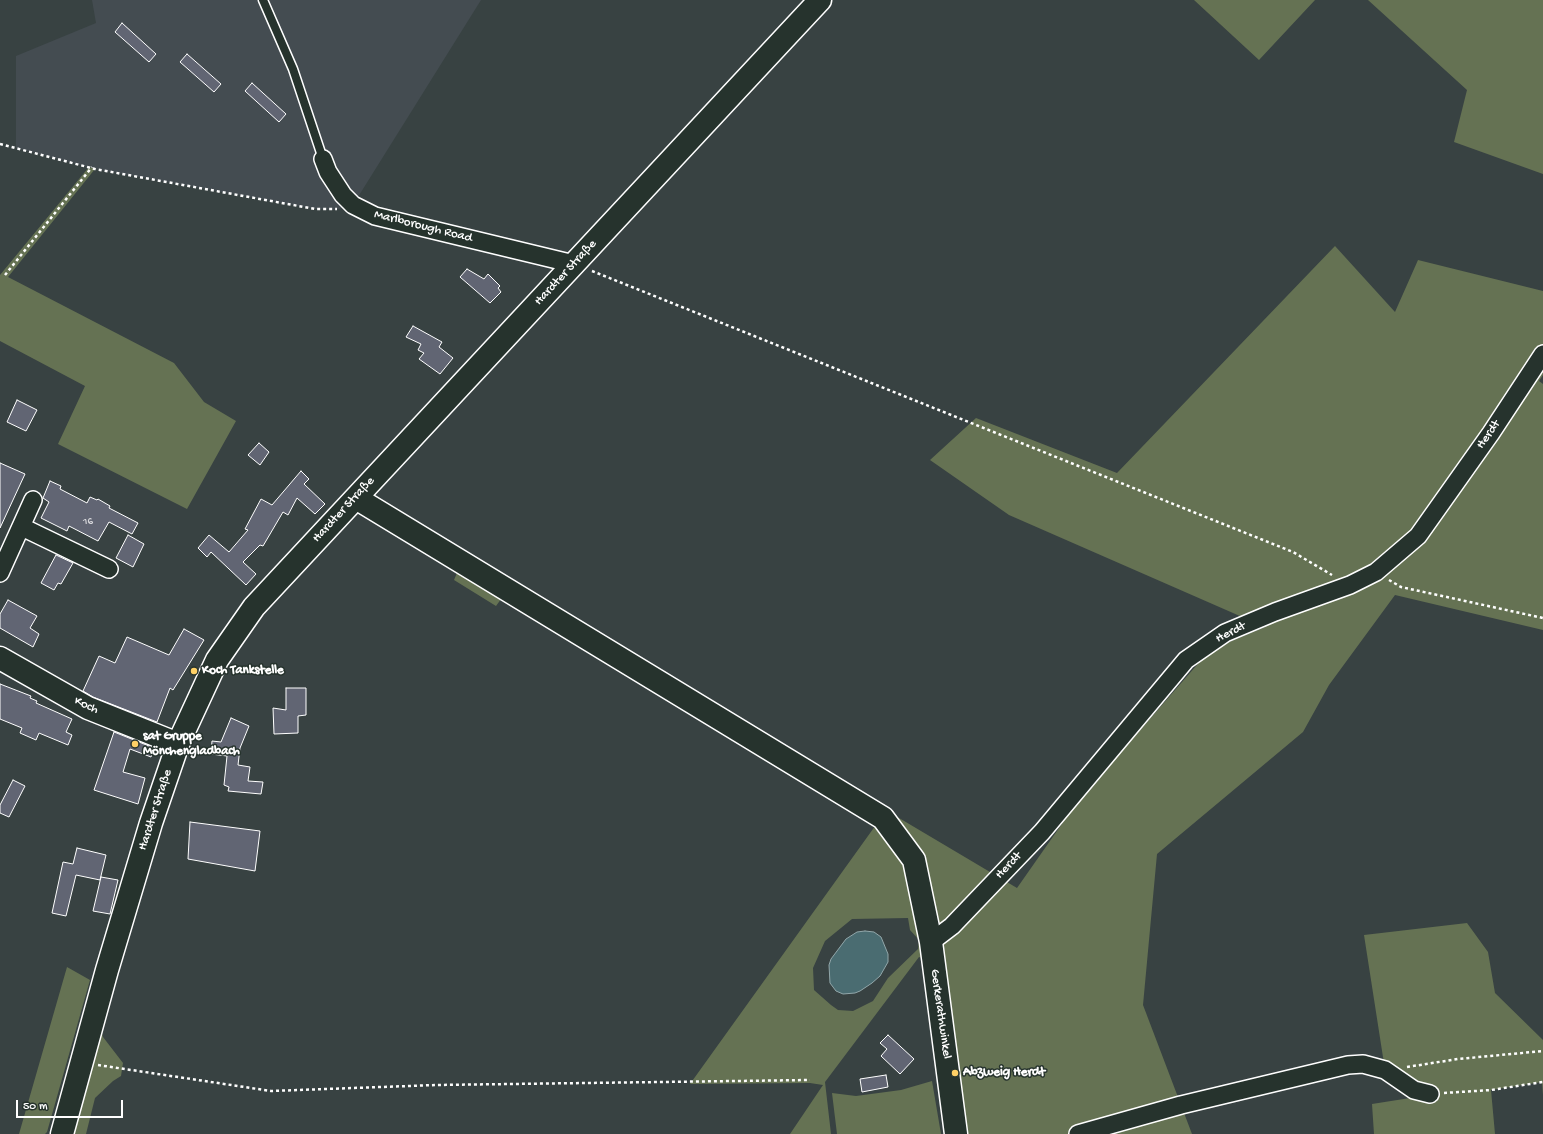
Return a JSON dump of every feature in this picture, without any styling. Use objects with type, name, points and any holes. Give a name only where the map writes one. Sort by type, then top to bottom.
[{"type":"main road","name":"Hardter Straße","points":[[62,1134],[81,1063],[151,823],[178,744],[217,660],[254,607],[820,0]]},
{"type":"main road","name":"Gerkerathwinkel","points":[[356,498],[883,818],[914,860],[930,942],[956,1134]]},
{"type":"main road","name":"Koch","points":[[0,658],[88,708],[178,744]]},
{"type":"street","name":"Marlborough Road","points":[[323,159],[335,184],[343,195],[353,205],[375,216],[574,264]]},
{"type":"street","name":"Herdt","points":[[930,942],[952,926],[1042,832],[1186,660],[1225,633],[1275,612],[1350,586],[1376,572],[1418,536],[1491,433],[1543,354]]},
{"type":"street","points":[[0,573],[33,500]]},
{"type":"street","points":[[22,526],[109,569]]},
{"type":"street","points":[[1078,1134],[1181,1105],[1348,1065],[1363,1064],[1385,1070],[1414,1090],[1430,1094]]},
{"type":"lane","name":"Marlborough Road","points":[[263,0],[293,69],[323,159]]},
{"type":"path","points":[[0,144],[92,167],[315,209],[335,210],[353,205]]},
{"type":"path","points":[[5,275],[92,167]]},
{"type":"path","points":[[574,264],[1293,552],[1350,586]]},
{"type":"path","points":[[1376,572],[1401,587],[1543,618]]},
{"type":"path","points":[[1385,1070],[1458,1059],[1543,1051]]},
{"type":"path","points":[[81,1063],[271,1091],[436,1085],[810,1080]]},
{"type":"path","points":[[1430,1094],[1491,1090],[1543,1082]]},
{"type":"shaded area","points":[[92,0],[481,0],[353,205],[335,210],[315,209],[95,169],[16,148],[16,56],[96,23]]},
{"type":"green space","points":[[1194,0],[1315,0],[1259,60]]},
{"type":"green space","points":[[1368,0],[1543,0],[1543,174],[1454,142],[1467,90]]},
{"type":"green space","points":[[89,167],[95,169],[8,277],[174,363],[204,402],[236,421],[187,509],[58,444],[85,386],[0,341],[0,275]]},
{"type":"green space","points":[[1335,246],[1395,312],[1418,260],[1543,291],[1543,375],[1539,381],[1543,384],[1543,630],[1395,595],[1329,685],[1303,732],[1157,854],[1143,1005],[1192,1134],[946,1134],[925,959],[919,957],[825,1082],[831,1134],[790,1134],[823,1085],[810,1083],[690,1084],[878,822],[894,815],[1017,888],[1078,801],[1210,650],[1265,627],[1009,515],[930,460],[976,418],[1117,473]],"holes":[[[908,918],[910,930],[919,940],[918,949],[888,978],[873,1001],[853,1011],[838,1010],[814,990],[813,968],[825,941],[852,919]]]},
{"type":"green space","points":[[459,568],[504,595],[496,606],[454,580]]},
{"type":"green space","points":[[1467,923],[1488,952],[1495,993],[1543,1040],[1543,1095],[1542,1082],[1491,1090],[1495,1134],[1374,1134],[1372,1104],[1429,1095],[1385,1070],[1364,935]]},
{"type":"green space","points":[[67,967],[90,980],[47,1132],[45,1134],[19,1134]]},
{"type":"green space","points":[[100,1028],[103,1037],[123,1063],[121,1076],[113,1081],[95,1098],[86,1134],[70,1134]]},
{"type":"green space","points":[[932,1081],[941,1134],[837,1134],[832,1093],[856,1096],[901,1090]]},
{"type":"water","points":[[857,932],[874,932],[881,937],[888,954],[888,962],[880,976],[872,983],[855,993],[843,994],[836,991],[830,983],[829,965],[831,959],[846,939]]},
{"type":"building","points":[[122,23],[156,54],[149,62],[115,32]]},
{"type":"building","points":[[187,54],[221,84],[214,92],[180,62]]},
{"type":"building","points":[[252,83],[286,114],[279,122],[245,91]]},
{"type":"building","points":[[467,269],[484,279],[488,274],[500,286],[498,288],[501,292],[490,303],[460,277]]},
{"type":"building","points":[[413,326],[442,342],[439,347],[453,358],[440,374],[419,359],[424,353],[418,350],[421,344],[406,337]]},
{"type":"building","points":[[17,400],[37,410],[26,431],[7,422]]},
{"type":"building","points":[[259,443],[269,452],[260,465],[248,455]]},
{"type":"building","points":[[0,463],[25,474],[0,528]]},
{"type":"building","points":[[301,471],[309,479],[304,484],[325,504],[315,514],[297,498],[288,515],[283,512],[263,546],[260,545],[243,562],[256,574],[246,585],[211,552],[207,557],[198,548],[209,535],[229,552],[248,530],[245,529],[261,499],[272,505]]},
{"type":"building","points":[[50,481],[61,486],[60,489],[87,503],[90,497],[97,500],[98,499],[110,506],[109,508],[138,523],[132,534],[109,522],[98,541],[69,526],[67,531],[41,518],[49,502],[43,498]]},
{"type":"building","points":[[128,535],[144,544],[133,567],[116,558]]},
{"type":"building","points":[[56,555],[73,563],[61,584],[58,583],[54,590],[41,583]]},
{"type":"building","points":[[8,600],[37,616],[30,628],[39,634],[33,647],[0,628],[0,614]]},
{"type":"building","points":[[184,629],[204,640],[173,690],[170,688],[157,722],[93,697],[83,691],[99,656],[115,663],[127,637],[169,655]]},
{"type":"building","points":[[0,684],[31,696],[30,698],[37,701],[36,703],[72,719],[66,732],[72,735],[68,745],[39,733],[36,740],[20,733],[22,728],[0,719]]},
{"type":"building","points":[[286,688],[306,688],[306,715],[298,716],[298,733],[274,734],[273,708],[286,710]]},
{"type":"building","points":[[231,718],[249,726],[240,748],[238,765],[250,767],[248,781],[263,782],[261,794],[228,791],[229,787],[224,785],[227,756],[211,754],[212,741],[221,742]]},
{"type":"building","points":[[114,732],[154,748],[151,757],[130,749],[123,772],[145,778],[138,804],[94,790]]},
{"type":"building","points":[[13,780],[25,786],[9,817],[0,813],[0,805]]},
{"type":"building","points":[[190,822],[260,831],[255,871],[188,859]]},
{"type":"building","points":[[77,848],[106,855],[100,880],[76,875],[66,916],[52,913],[63,862],[73,864]]},
{"type":"building","points":[[101,877],[118,880],[110,914],[93,911]]},
{"type":"building","points":[[888,1035],[914,1059],[900,1074],[881,1056],[887,1049],[880,1043]]},
{"type":"building","points":[[886,1075],[888,1087],[862,1092],[860,1079]]},
{"type":"place","name":"Koch Tankstelle","points":[[194,671]]},
{"type":"place","name":"sat Gruppe Mönchengladbach","points":[[135,744]]},
{"type":"place","name":"Abzweig Herdt","points":[[955,1073]]}]
